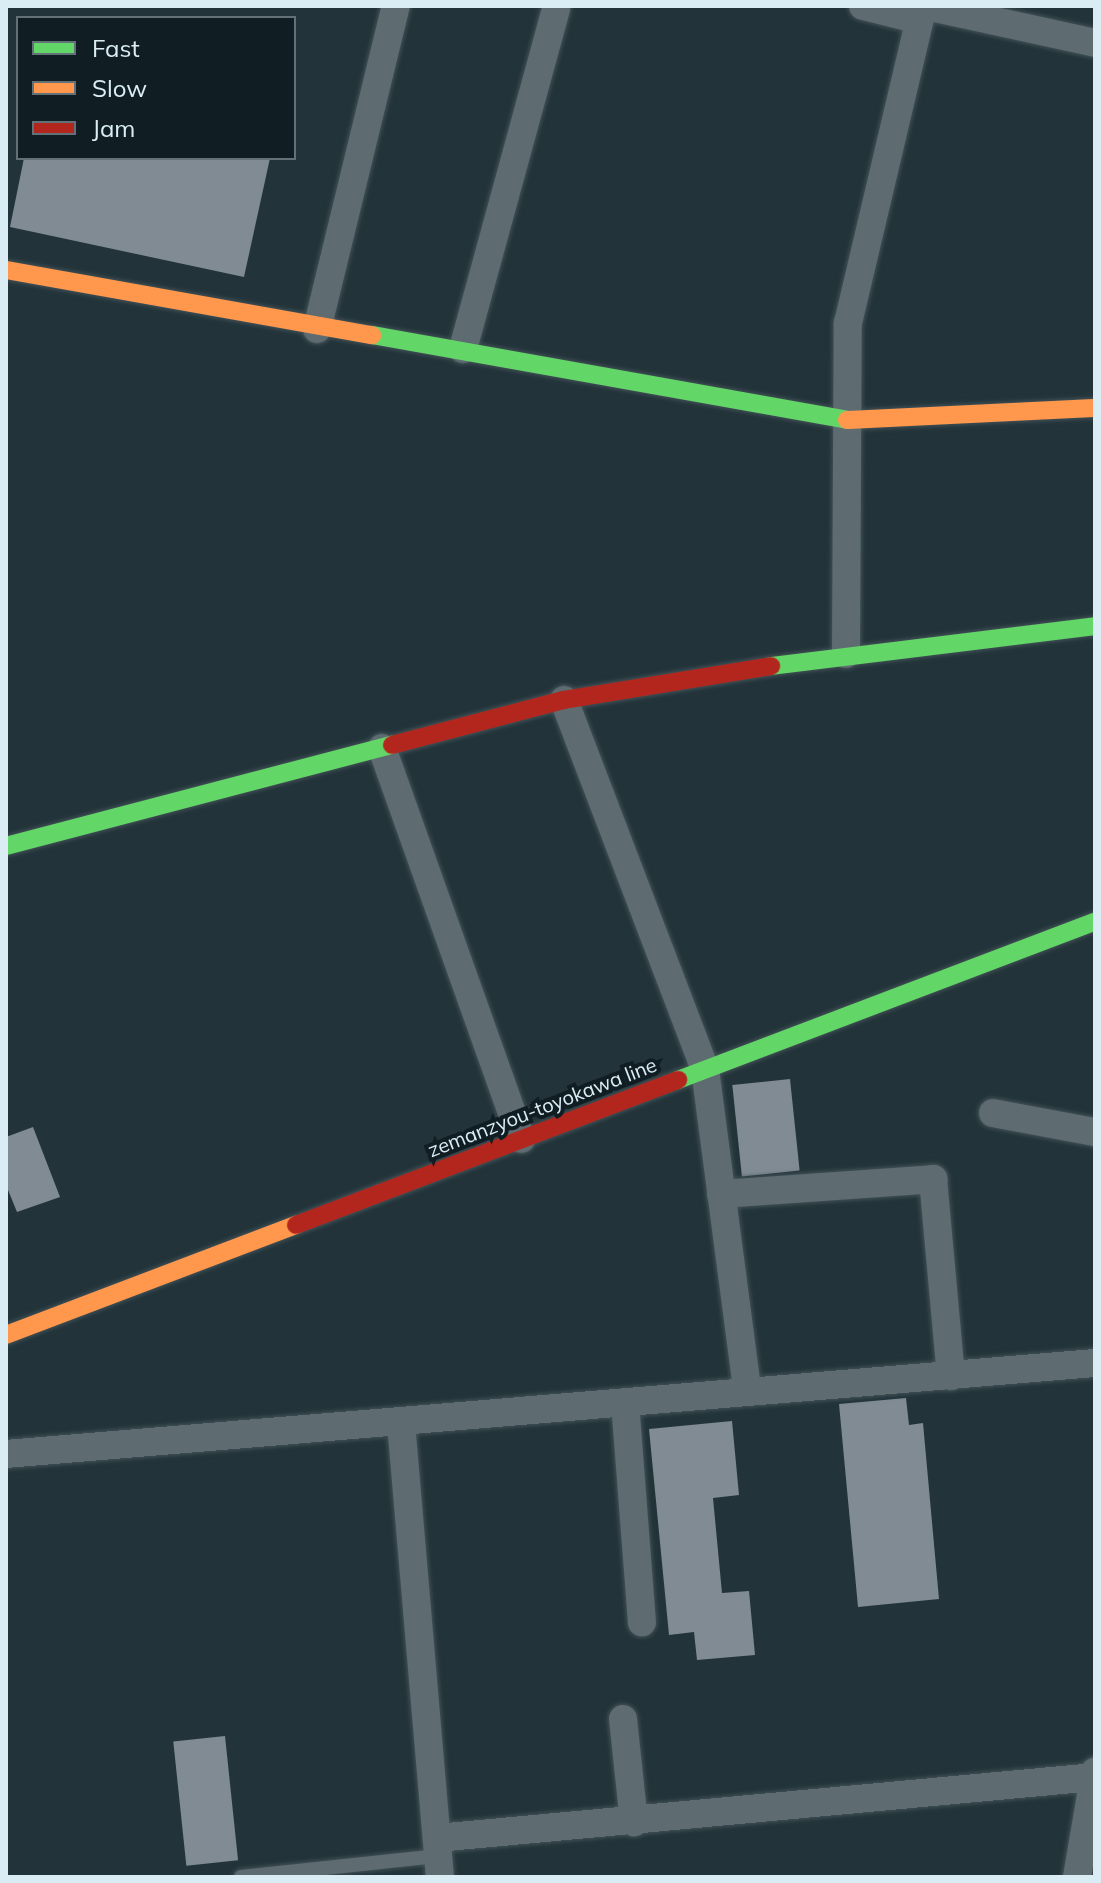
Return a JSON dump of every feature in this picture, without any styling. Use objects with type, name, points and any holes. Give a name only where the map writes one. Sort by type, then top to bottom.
[{"type":"street","points":[[317,329],[396,6]]},
{"type":"street","points":[[863,6],[923,11],[1095,43]]},
{"type":"street","points":[[463,349],[556,8]]},
{"type":"street","points":[[846,654],[848,323],[923,11]]},
{"type":"street","points":[[6,270],[317,329],[463,349],[846,420],[1095,408]]},
{"type":"street","points":[[6,846],[564,700],[846,654],[1095,626]]},
{"type":"street","points":[[564,700],[705,1069],[747,1390]]},
{"type":"street","points":[[382,748],[521,1139]]},
{"type":"street","name":"zemanzyou-toyokawa line","points":[[6,1335],[1095,922]]},
{"type":"street","points":[[993,1113],[1095,1132]]},
{"type":"street","points":[[721,1194],[933,1179],[951,1376]]},
{"type":"street","points":[[6,1454],[1095,1363]]},
{"type":"street","points":[[625,1402],[642,1622]]},
{"type":"street","points":[[401,1423],[439,1857],[634,1822],[1095,1775],[1077,1877]]},
{"type":"street","points":[[623,1719],[634,1822]]},
{"type":"lane","points":[[241,1877],[439,1857]]},
{"type":"building","points":[[24,160],[270,160],[244,277],[10,227]]},
{"type":"building","points":[[790,1079],[800,1170],[742,1177],[732,1085]]},
{"type":"building","points":[[33,1127],[60,1197],[17,1212],[6,1185],[6,1137]]},
{"type":"building","points":[[906,1398],[909,1425],[923,1423],[939,1599],[858,1607],[839,1404]]},
{"type":"building","points":[[732,1421],[739,1495],[713,1498],[722,1593],[749,1591],[755,1655],[697,1660],[694,1632],[669,1635],[649,1429]]},
{"type":"building","points":[[225,1736],[238,1860],[186,1866],[173,1741]]},
{"type":"traffic: fast","points":[[372,335],[847,420]]},
{"type":"traffic: fast","points":[[771,666],[1095,626]]},
{"type":"traffic: fast","points":[[6,846],[392,745]]},
{"type":"traffic: fast","points":[[678,1080],[1095,922]]},
{"type":"traffic: slow","points":[[6,270],[372,335]]},
{"type":"traffic: slow","points":[[847,420],[1095,408]]},
{"type":"traffic: slow","points":[[6,1335],[296,1225]]},
{"type":"traffic: jam","points":[[392,745],[564,700],[771,666]]},
{"type":"traffic: jam","points":[[296,1225],[678,1080]]}]
